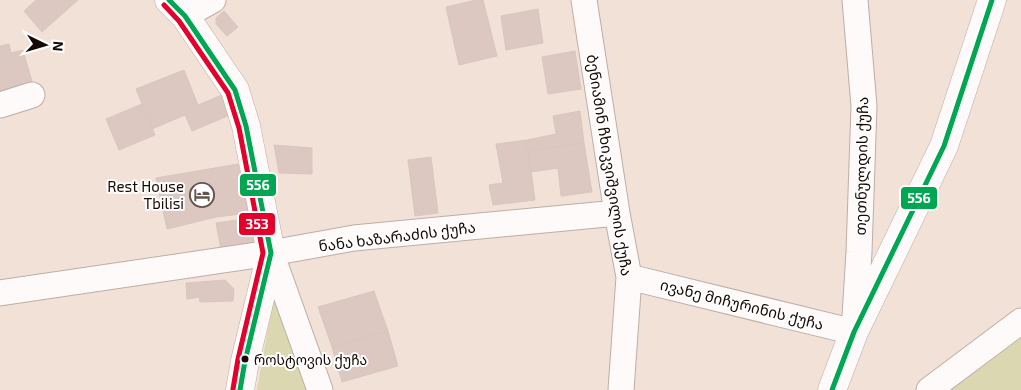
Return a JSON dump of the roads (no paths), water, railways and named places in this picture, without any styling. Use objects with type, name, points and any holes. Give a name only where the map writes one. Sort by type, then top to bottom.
[{"type":"street","points":[[214,0],[177,8],[235,90],[246,126],[271,253],[320,390]]},
{"type":"street","name":"ბენიამინ ჩხიკვიშვილის ქუჩა","points":[[584,0],[617,213],[629,277],[621,390]]},
{"type":"street","name":"თეთნულდის ქუჩა","points":[[854,332],[860,252],[864,106],[855,0]]},
{"type":"street","points":[[832,390],[854,332],[944,146],[992,0]]},
{"type":"street","points":[[0,105],[32,95]]},
{"type":"street","name":"ნანა ხაზარაძის ქუჩა","points":[[1,290],[271,253],[354,238],[617,213]]},
{"type":"street","points":[[240,390],[245,361],[271,253]]},
{"type":"street","name":"ივანე მიჩურინის ქუჩა","points":[[629,277],[854,332]]},
{"type":"street","points":[[929,390],[1021,321]]},
{"type":"place","name":"Rest House Tbilisi","points":[[202,195]]},
{"type":"place","name":"როსტოვის ქუჩა","points":[[245,359]]}]
